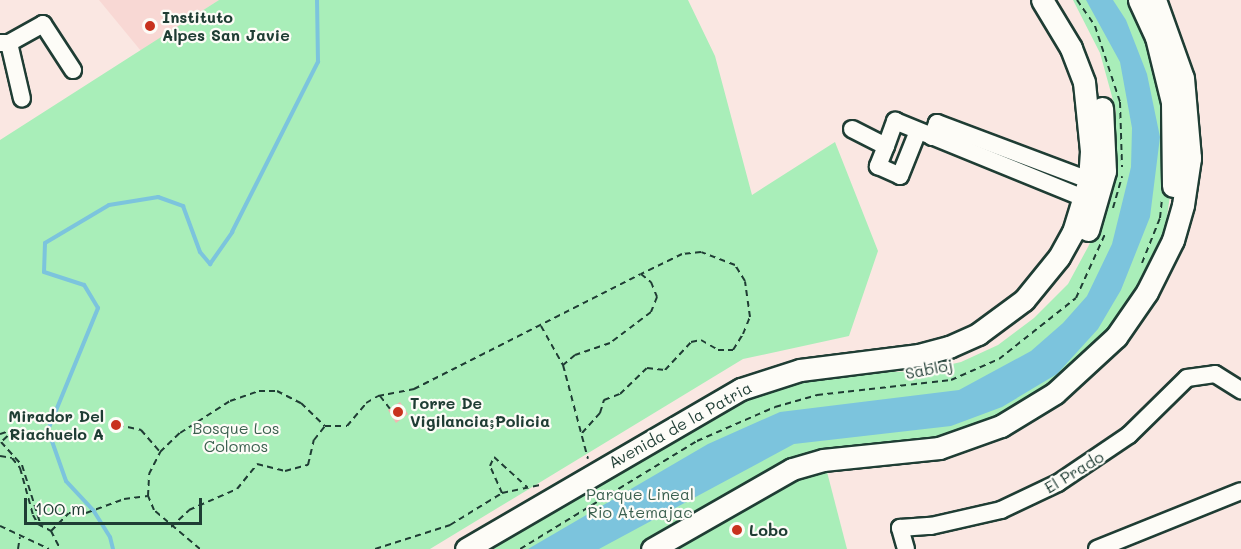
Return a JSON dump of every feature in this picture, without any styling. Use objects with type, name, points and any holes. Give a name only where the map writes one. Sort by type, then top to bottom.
[{"type":"main road","name":"Avenida de la Patria","points":[[466,549],[741,389],[800,370],[929,352],[978,334],[1024,300],[1059,257],[1087,189],[1090,116],[1084,82],[1071,48],[1042,0]]},
{"type":"main road","name":"Avenida de la Patria","points":[[842,365],[921,365],[976,348],[1003,333],[1032,310],[1056,284],[1099,225],[1105,171],[1102,104],[1090,60],[1054,0]]},
{"type":"main road","points":[[1139,0],[1156,37],[1172,102],[1175,168],[1151,266]]},
{"type":"main road","points":[[652,549],[704,516],[792,469],[823,460],[939,448],[973,438],[1019,416],[1055,393],[1100,354],[1132,316],[1151,266],[1183,205],[1190,158],[1189,114],[1174,44],[1155,0]]},
{"type":"street","points":[[22,99],[5,43],[43,24],[73,70]]},
{"type":"street","points":[[1087,189],[993,164],[925,134],[895,121],[878,166],[900,176],[925,134],[937,123],[1000,147],[1087,189]]},
{"type":"street","points":[[852,129],[886,146]]},
{"type":"street","points":[[993,164],[1000,147]]},
{"type":"street","name":"El Prado","points":[[906,549],[900,528],[931,526],[1001,510],[1058,483],[1129,435],[1187,378],[1215,374],[1241,390]]},
{"type":"street","points":[[1096,549],[1241,491]]},
{"type":"street","points":[[661,549],[704,516]]},
{"type":"path","points":[[1077,0],[1095,26],[1120,102],[1121,179],[1112,209]]},
{"type":"path","points":[[1151,266],[1163,189]]},
{"type":"path","name":"Sabloj","points":[[520,549],[697,441],[775,407],[817,395],[951,380],[999,359],[1076,298],[1099,225]]},
{"type":"path","points":[[200,549],[171,527],[154,510],[148,496],[149,474],[160,452],[180,433],[230,401],[260,391],[277,392],[301,403],[325,426],[347,426],[366,403],[380,396],[414,389],[682,254],[701,252],[735,265],[746,281],[750,317],[733,350],[718,350],[701,340],[691,342],[665,370],[647,368],[620,394],[604,400],[600,413],[582,434]]},
{"type":"path","points":[[562,365],[575,356],[610,343],[644,321],[657,297],[651,282],[641,274]]},
{"type":"path","points":[[541,326],[562,365],[582,434],[588,459],[579,464]]},
{"type":"path","points":[[380,396],[390,409]]},
{"type":"path","points":[[118,425],[141,430],[160,452]]},
{"type":"path","points":[[171,527],[189,510],[237,489],[257,464],[285,471],[308,465],[314,440],[325,426]]},
{"type":"path","points":[[0,434],[15,429],[1,442],[22,465],[41,526]]},
{"type":"path","points":[[0,456],[12,458],[20,468],[33,515],[41,526],[51,531],[60,549]]},
{"type":"path","points":[[502,493],[490,466],[494,457],[528,488]]},
{"type":"path","points":[[375,549],[450,525],[502,493],[549,481]]},
{"type":"path","points":[[51,531],[69,513],[86,513],[124,499],[148,496]]},
{"type":"path","points":[[0,526],[48,549]]},
{"type":"path","points":[[18,549],[20,537]]},
{"type":"shaded area","name":"Instituto Alpes San Javie","points":[[99,0],[219,0],[141,51]]},
{"type":"green space","name":"Bosque Los Colomos","points":[[219,0],[688,0],[715,56],[752,195],[835,142],[878,251],[849,336],[743,359],[430,549],[0,549],[0,140]]},
{"type":"green space","name":"Parque Lineal Rio Atemajac","points":[[1073,0],[1130,0],[1157,56],[1174,167],[1160,266],[1074,377],[945,443],[840,454],[646,549],[487,549],[745,395],[805,375],[922,371],[961,362],[998,345],[1034,318],[1068,284],[1088,247],[1106,208],[1114,162],[1116,111],[1100,53]]},
{"type":"green space","points":[[826,468],[847,549],[668,549],[760,493]]},
{"type":"water","points":[[1086,0],[1113,0],[1126,20],[1147,74],[1160,137],[1150,217],[1121,290],[1098,329],[1057,374],[1002,407],[951,426],[794,444],[599,549],[528,549],[708,444],[780,412],[959,390],[1031,351],[1063,323],[1087,296],[1112,244],[1131,167],[1132,128],[1120,62]]},
{"type":"building","name":"Torre De Vigilancia;Policia","points":[[400,402],[408,414],[396,423],[388,410]]},
{"type":"waterway","points":[[113,549],[110,537],[94,511],[66,481],[48,430],[98,308],[84,285],[44,272],[45,243],[109,205],[158,197],[183,206],[200,252],[210,264],[232,232],[318,62],[317,0]]},
{"type":"place","name":"Instituto Alpes San Javie","points":[[150,26]]},
{"type":"place","name":"Torre De Vigilancia;Policia","points":[[398,412]]},
{"type":"place","name":"Mirador Del Riachuelo A","points":[[116,425]]},
{"type":"place","name":"Lobo","points":[[737,530]]}]
